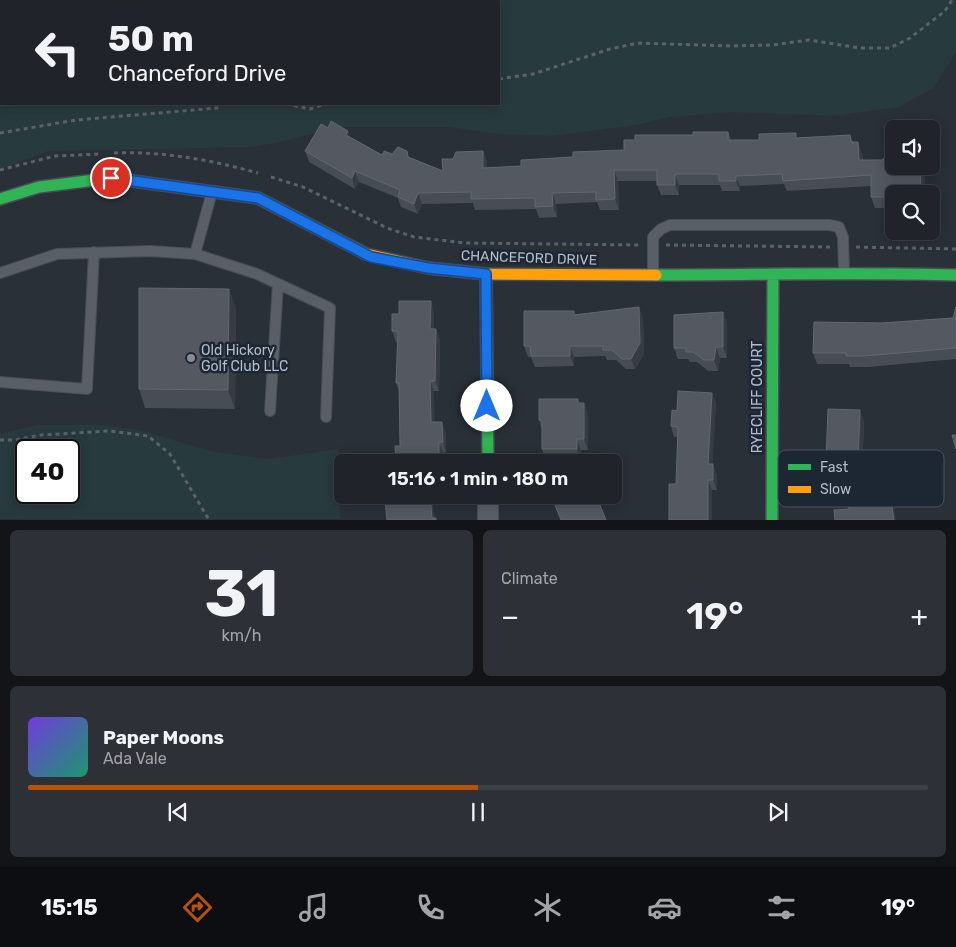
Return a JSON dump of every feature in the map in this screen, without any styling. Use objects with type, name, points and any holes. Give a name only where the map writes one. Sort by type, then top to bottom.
[{"type":"street","name":"CHANCEFORD DRIVE","points":[[0,199],[39,187],[111,178],[258,198],[371,257],[428,268],[486,274],[773,276],[844,272],[956,275]]},
{"type":"street","points":[[486,274],[488,454]]},
{"type":"street","name":"RYECLIFF COURT","points":[[772,520],[773,276]]},
{"type":"street","points":[[488,504],[488,520]]},
{"type":"lane","points":[[195,254],[212,191]]},
{"type":"lane","points":[[653,275],[653,237],[661,229],[670,225],[829,225],[839,228],[843,237],[844,272]]},
{"type":"lane","points":[[0,273],[57,254],[150,251],[195,254],[257,274],[330,308],[326,417]]},
{"type":"lane","points":[[0,382],[86,389],[94,252]]},
{"type":"lane","points":[[270,411],[278,284]]},
{"type":"path","points":[[500,79],[533,74],[610,49],[638,43],[730,46],[772,45],[809,40],[860,48],[890,48],[910,38],[945,11],[952,0]]},
{"type":"path","points":[[0,133],[76,120],[217,108],[222,105]]},
{"type":"path","points":[[291,105],[310,109],[322,105]]},
{"type":"path","points":[[0,170],[56,156],[134,152],[198,158],[257,172],[303,187],[387,228],[414,237],[465,244],[956,248]]},
{"type":"path","points":[[0,440],[109,431],[148,436],[170,454],[209,520]]},
{"type":"green space","points":[[500,0],[956,0],[956,52],[933,88],[899,107],[834,116],[730,112],[670,117],[637,125],[552,136],[500,134],[448,127],[342,127],[256,147],[48,151],[0,169],[0,105],[500,105]]},
{"type":"green space","points":[[38,425],[103,425],[139,430],[214,452],[268,459],[339,449],[339,454],[334,454],[334,504],[340,504],[340,519],[0,519],[0,434]]},
{"type":"building","points":[[331,121],[348,131],[346,135],[382,155],[384,151],[392,154],[398,147],[407,151],[408,157],[443,171],[442,159],[453,159],[456,152],[483,151],[483,168],[521,166],[521,160],[573,157],[573,152],[624,150],[624,140],[635,140],[635,135],[693,135],[693,132],[728,132],[728,140],[759,140],[759,134],[796,133],[796,138],[850,135],[851,142],[858,142],[859,160],[882,160],[885,157],[885,175],[921,175],[920,185],[885,185],[885,197],[871,197],[871,175],[783,181],[782,174],[736,176],[736,181],[719,181],[719,174],[675,174],[675,185],[657,185],[657,170],[614,170],[615,199],[596,200],[596,192],[552,193],[553,206],[535,207],[535,198],[471,199],[471,192],[418,193],[414,204],[398,197],[400,190],[355,171],[352,178],[305,151],[321,124],[328,128]]},
{"type":"building","name":"Old Hickory Golf Club LLC","points":[[139,288],[229,289],[228,390],[139,389]]},
{"type":"building","points":[[399,301],[431,301],[430,329],[436,329],[435,381],[430,381],[431,422],[442,422],[443,442],[439,442],[439,454],[396,454],[395,446],[400,446],[399,383],[396,383],[398,331],[392,331],[392,314],[399,314]]},
{"type":"building","points":[[639,307],[640,343],[631,359],[622,359],[612,350],[603,350],[603,346],[570,346],[570,356],[531,356],[530,346],[524,346],[524,311],[574,311],[574,315]]},
{"type":"building","points":[[956,307],[956,348],[864,356],[846,356],[846,353],[813,353],[814,322],[881,323],[953,318]]},
{"type":"building","points":[[723,312],[723,347],[716,347],[714,360],[704,360],[693,352],[686,352],[686,348],[674,348],[674,315]]},
{"type":"building","points":[[678,391],[712,393],[708,464],[713,464],[713,480],[708,480],[708,520],[669,520],[669,484],[676,484],[678,427],[671,426],[672,410],[677,411]]},
{"type":"building","points":[[539,399],[578,399],[578,403],[584,403],[584,439],[577,439],[577,449],[542,449],[542,420],[539,420]]},
{"type":"building","points":[[828,409],[860,410],[858,450],[826,450]]},
{"type":"building","points":[[952,435],[956,435],[956,449]]},
{"type":"building","points":[[385,504],[431,504],[432,518],[436,518],[436,520],[387,520]]},
{"type":"building","points":[[555,504],[600,504],[606,520],[561,520]]},
{"type":"building","points":[[849,507],[892,507],[894,520],[835,520],[834,510],[849,509]]},
{"type":"traffic: fast","points":[[0,199],[39,187],[111,178],[258,198],[366,254]]},
{"type":"traffic: fast","points":[[486,274],[488,454]]},
{"type":"traffic: fast","points":[[656,275],[956,275]]},
{"type":"traffic: fast","points":[[772,520],[773,275]]},
{"type":"traffic: slow","points":[[366,254],[428,268],[486,274],[656,275]]},
{"type":"place","name":"Old Hickory Golf Club LLC","points":[[191,358]]},
{"type":"route","points":[[111,178],[258,198],[371,257],[428,268],[486,274],[487,406]]}]
